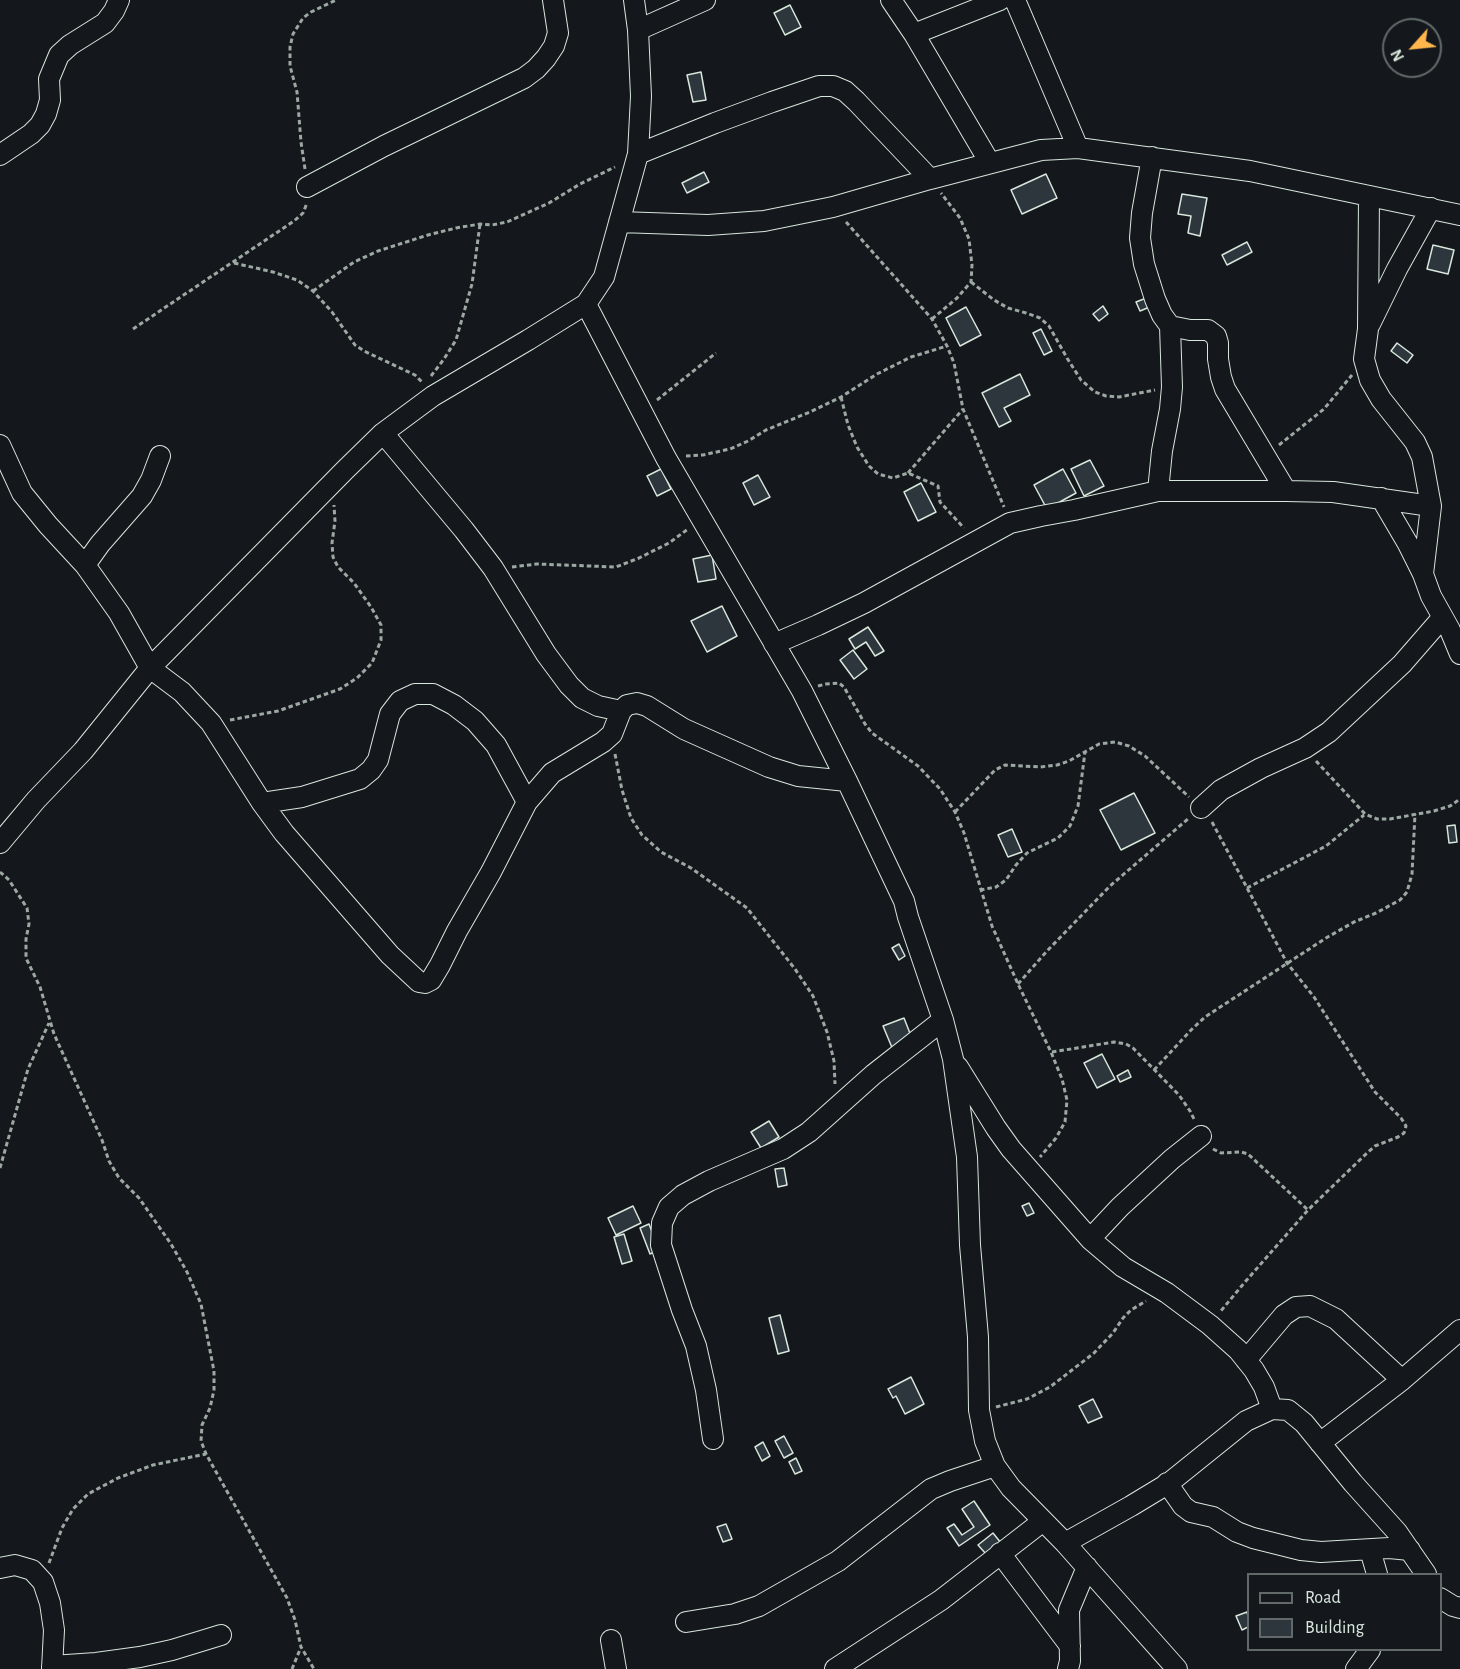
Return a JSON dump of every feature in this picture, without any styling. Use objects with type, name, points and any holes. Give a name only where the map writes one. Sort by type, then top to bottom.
[{"type":"street","points":[[0,155],[31,134],[43,120],[50,100],[49,79],[59,54],[69,45],[105,23],[119,0]]},
{"type":"street","points":[[307,187],[394,141],[524,78],[536,69],[554,46],[558,33],[553,0]]},
{"type":"street","points":[[0,843],[83,750],[150,668],[428,390],[528,340],[586,304],[604,278],[638,154],[641,96],[638,30],[634,0]]},
{"type":"street","points":[[638,30],[705,0]]},
{"type":"street","points":[[891,0],[914,34],[990,163]]},
{"type":"street","points":[[914,34],[1000,0]]},
{"type":"street","points":[[1015,0],[1078,148]]},
{"type":"street","points":[[638,154],[772,102],[819,86],[833,86],[844,91],[856,101],[930,179]]},
{"type":"street","points":[[619,222],[708,225],[764,221],[833,207],[1041,150],[1078,148],[1250,171],[1460,215]]},
{"type":"street","points":[[1152,157],[1140,238],[1144,264],[1155,299],[1170,326],[1172,387],[1158,491]]},
{"type":"street","points":[[1369,196],[1368,329],[1364,359],[1370,380],[1381,399],[1415,442],[1422,457],[1431,506],[1423,574]]},
{"type":"street","points":[[1368,329],[1397,269],[1431,208]]},
{"type":"street","points":[[586,304],[666,458],[802,691],[904,901],[943,1020],[953,1059],[967,1157],[970,1245],[978,1337],[979,1410],[985,1441],[995,1466],[1011,1488],[1065,1543],[1177,1669]]},
{"type":"street","points":[[1170,326],[1190,330],[1208,330],[1216,336],[1221,377],[1225,389],[1286,490]]},
{"type":"street","points":[[383,433],[464,530],[492,568],[546,654],[569,685],[582,698],[598,706],[621,711]]},
{"type":"street","points":[[0,445],[22,493],[85,565],[119,613],[150,668],[182,692],[211,723],[262,804],[284,833],[390,955],[419,982],[425,983],[431,980],[491,873],[527,802],[552,773],[603,742],[612,734],[621,711],[627,705],[637,703],[646,706],[684,729],[769,767],[798,776],[847,781]]},
{"type":"street","points":[[85,565],[100,544],[142,496],[160,456]]},
{"type":"street","points":[[774,644],[864,603],[1011,523],[1158,491],[1333,492],[1431,506]]},
{"type":"street","points":[[1381,498],[1451,627],[1460,654]]},
{"type":"street","points":[[1201,808],[1221,790],[1305,748],[1329,732],[1402,664],[1451,627]]},
{"type":"street","points":[[262,804],[302,797],[360,779],[378,760],[390,714],[400,701],[415,694],[433,694],[454,705],[475,722],[496,745],[527,802]]},
{"type":"street","points":[[713,1439],[706,1390],[696,1346],[661,1245],[662,1223],[669,1207],[683,1195],[709,1181],[783,1149],[809,1132],[892,1059],[943,1020]]},
{"type":"street","points":[[953,1059],[996,1128],[1027,1168],[1090,1239],[1123,1267],[1167,1293],[1210,1325],[1238,1350],[1264,1387],[1272,1409]]},
{"type":"street","points":[[1090,1239],[1158,1172],[1202,1136]]},
{"type":"street","points":[[1245,1360],[1284,1315],[1296,1307],[1310,1305],[1336,1319],[1402,1380]]},
{"type":"street","points":[[1320,1443],[1402,1380],[1460,1330]]},
{"type":"street","points":[[1065,1543],[1122,1512],[1167,1483],[1246,1421],[1272,1409],[1288,1410],[1304,1424],[1410,1550],[1425,1573]]},
{"type":"street","points":[[686,1622],[735,1614],[759,1606],[838,1561],[931,1489],[995,1466]]},
{"type":"street","points":[[1167,1483],[1191,1512],[1213,1517],[1237,1532],[1253,1538],[1301,1550],[1340,1552],[1389,1548],[1410,1550]]},
{"type":"street","points":[[837,1668],[940,1600],[1042,1521]]},
{"type":"street","points":[[1370,1550],[1376,1573]]},
{"type":"street","points":[[1000,1553],[1070,1646]]},
{"type":"street","points":[[0,1568],[15,1565],[32,1570],[43,1582],[50,1603],[54,1630],[52,1667],[140,1657],[221,1635]]},
{"type":"street","points":[[1068,1669],[1070,1661],[1069,1610],[1087,1568]]},
{"type":"street","points":[[1442,1599],[1460,1608]]},
{"type":"street","points":[[611,1640],[616,1669]]},
{"type":"street","points":[[1356,1669],[1369,1651]]},
{"type":"path","points":[[133,328],[233,263],[303,213],[307,203],[307,187],[297,92],[290,66],[290,47],[293,34],[303,18],[310,12],[336,0]]},
{"type":"path","points":[[313,291],[354,262],[378,251],[428,235],[480,224],[492,225],[525,214],[638,154]]},
{"type":"path","points":[[930,179],[960,218],[969,239],[972,265],[971,282],[957,298],[932,319]]},
{"type":"path","points":[[833,207],[932,319],[954,363],[963,409],[1011,523]]},
{"type":"path","points":[[233,263],[297,280],[313,291],[356,345],[415,375],[428,390],[456,340],[472,284],[480,224]]},
{"type":"path","points":[[971,282],[1008,308],[1040,318],[1049,326],[1082,380],[1095,392],[1119,397],[1172,387]]},
{"type":"path","points":[[666,458],[730,449],[766,430],[841,397],[877,374],[911,357],[947,346]]},
{"type":"path","points":[[641,412],[716,353]]},
{"type":"path","points":[[1266,456],[1324,409],[1364,359]]},
{"type":"path","points":[[841,397],[848,425],[857,447],[878,474],[893,478],[908,473],[963,409]]},
{"type":"path","points":[[908,473],[938,486],[940,502],[978,541]]},
{"type":"path","points":[[211,723],[278,711],[309,701],[340,689],[357,678],[372,663],[381,640],[381,625],[354,582],[338,567],[333,557],[334,507],[326,490]]},
{"type":"path","points":[[492,568],[537,564],[616,567],[669,543],[701,519]]},
{"type":"path","points":[[802,691],[839,683],[844,687],[872,733],[918,766],[940,789],[955,812],[964,833],[992,926],[1051,1052],[1062,1079],[1067,1100],[1065,1122],[1056,1138],[1027,1168]]},
{"type":"path","points":[[612,734],[622,790],[631,818],[642,835],[661,852],[691,868],[747,908],[795,969],[813,996],[827,1032],[834,1061],[837,1107]]},
{"type":"path","points":[[955,812],[995,770],[1005,765],[1040,767],[1057,765],[1099,744],[1115,742],[1129,746],[1145,756],[1201,808],[1212,822],[1287,963],[1314,997],[1375,1092],[1406,1126],[1404,1132],[1398,1137],[1375,1146],[1367,1152],[1308,1210],[1210,1325]]},
{"type":"path","points":[[1305,748],[1365,814],[1377,819],[1390,819],[1450,806],[1460,800]]},
{"type":"path","points":[[980,890],[996,887],[1006,880],[1027,853],[1058,838],[1070,826],[1078,806],[1085,752]]},
{"type":"path","points":[[1018,984],[1110,886],[1201,808]]},
{"type":"path","points":[[1247,888],[1326,846],[1365,814]]},
{"type":"path","points":[[1154,1070],[1205,1017],[1326,938],[1400,900],[1407,892],[1412,874],[1415,814]]},
{"type":"path","points":[[0,872],[9,880],[27,908],[29,924],[26,958],[44,999],[50,1022],[114,1172],[139,1198],[171,1244],[201,1304],[214,1371],[214,1390],[210,1408],[202,1425],[201,1441],[206,1454],[287,1598],[301,1647],[314,1669]]},
{"type":"path","points":[[0,1168],[28,1069],[50,1022]]},
{"type":"path","points":[[1051,1052],[1114,1042],[1133,1048],[1179,1095],[1202,1136],[1213,1149],[1221,1153],[1248,1154],[1308,1210]]},
{"type":"path","points":[[979,1410],[1027,1399],[1050,1387],[1094,1353],[1131,1310],[1143,1302],[1167,1293]]},
{"type":"path","points":[[43,1582],[62,1528],[73,1509],[88,1494],[118,1478],[153,1465],[206,1454]]},
{"type":"path","points":[[292,1669],[301,1647]]},
{"type":"building","points":[[790,5],[801,27],[785,35],[774,13]]},
{"type":"building","points":[[701,72],[706,100],[693,102],[687,75]]},
{"type":"building","points":[[704,172],[709,182],[687,193],[682,183]]},
{"type":"building","points":[[1046,174],[1057,198],[1022,214],[1011,190]]},
{"type":"building","points":[[1182,194],[1207,198],[1200,236],[1188,233],[1191,216],[1178,214]]},
{"type":"building","points":[[1247,242],[1252,252],[1227,265],[1222,255]]},
{"type":"building","points":[[1433,245],[1454,250],[1448,274],[1427,269]]},
{"type":"building","points":[[1149,297],[1152,306],[1140,311],[1136,302]]},
{"type":"building","points":[[1103,306],[1108,314],[1099,321],[1093,314]]},
{"type":"building","points":[[966,307],[981,335],[960,346],[946,318]]},
{"type":"building","points":[[1041,329],[1052,351],[1044,355],[1033,333]]},
{"type":"building","points":[[1397,343],[1413,355],[1407,363],[1391,351]]},
{"type":"building","points":[[1020,374],[1030,395],[1004,408],[1011,421],[999,427],[982,393]]},
{"type":"building","points":[[1090,460],[1104,486],[1084,496],[1071,469]]},
{"type":"building","points":[[661,469],[671,489],[657,496],[647,476]]},
{"type":"building","points":[[1063,469],[1076,493],[1047,509],[1034,485]]},
{"type":"building","points":[[758,475],[770,497],[754,505],[743,483]]},
{"type":"building","points":[[921,483],[936,512],[918,521],[904,492]]},
{"type":"building","points":[[712,555],[716,579],[698,582],[693,559]]},
{"type":"building","points":[[722,606],[737,636],[707,652],[691,621]]},
{"type":"building","points":[[868,627],[884,651],[875,656],[866,642],[855,649],[849,639]]},
{"type":"building","points":[[853,650],[867,669],[854,679],[840,660]]},
{"type":"building","points":[[1134,793],[1155,833],[1121,850],[1100,810]]},
{"type":"building","points":[[1455,825],[1457,842],[1449,843],[1447,826]]},
{"type":"building","points":[[1012,829],[1022,852],[1008,857],[998,835]]},
{"type":"building","points":[[899,944],[905,956],[899,960],[892,948]]},
{"type":"building","points":[[904,1018],[913,1041],[893,1050],[883,1026]]},
{"type":"building","points":[[1102,1054],[1115,1079],[1097,1088],[1084,1063]]},
{"type":"building","points":[[1128,1070],[1131,1077],[1120,1082],[1117,1076]]},
{"type":"building","points":[[769,1121],[779,1137],[761,1148],[751,1132]]},
{"type":"building","points":[[784,1168],[787,1185],[778,1187],[775,1169]]},
{"type":"building","points":[[1029,1203],[1034,1213],[1027,1216],[1022,1206]]},
{"type":"building","points":[[633,1206],[641,1223],[616,1235],[608,1218]]},
{"type":"building","points":[[649,1224],[659,1250],[650,1254],[640,1228]]},
{"type":"building","points":[[624,1234],[632,1261],[622,1264],[614,1237]]},
{"type":"building","points":[[780,1315],[789,1351],[778,1354],[769,1318]]},
{"type":"building","points":[[911,1377],[924,1404],[905,1414],[896,1396],[893,1398],[888,1389]]},
{"type":"building","points":[[1093,1399],[1102,1417],[1088,1423],[1079,1406]]},
{"type":"building","points":[[784,1436],[793,1453],[784,1458],[775,1441]]},
{"type":"building","points":[[763,1442],[770,1456],[762,1461],[755,1447]]},
{"type":"building","points":[[796,1458],[802,1471],[795,1474],[789,1462]]},
{"type":"building","points":[[974,1501],[990,1525],[959,1546],[947,1528],[954,1524],[962,1535],[974,1527],[962,1509]]},
{"type":"building","points":[[726,1524],[732,1539],[723,1542],[717,1527]]},
{"type":"building","points":[[993,1533],[1001,1543],[986,1554],[978,1545]]},
{"type":"building","points":[[1247,1612],[1247,1628],[1242,1630],[1236,1616]]}]
